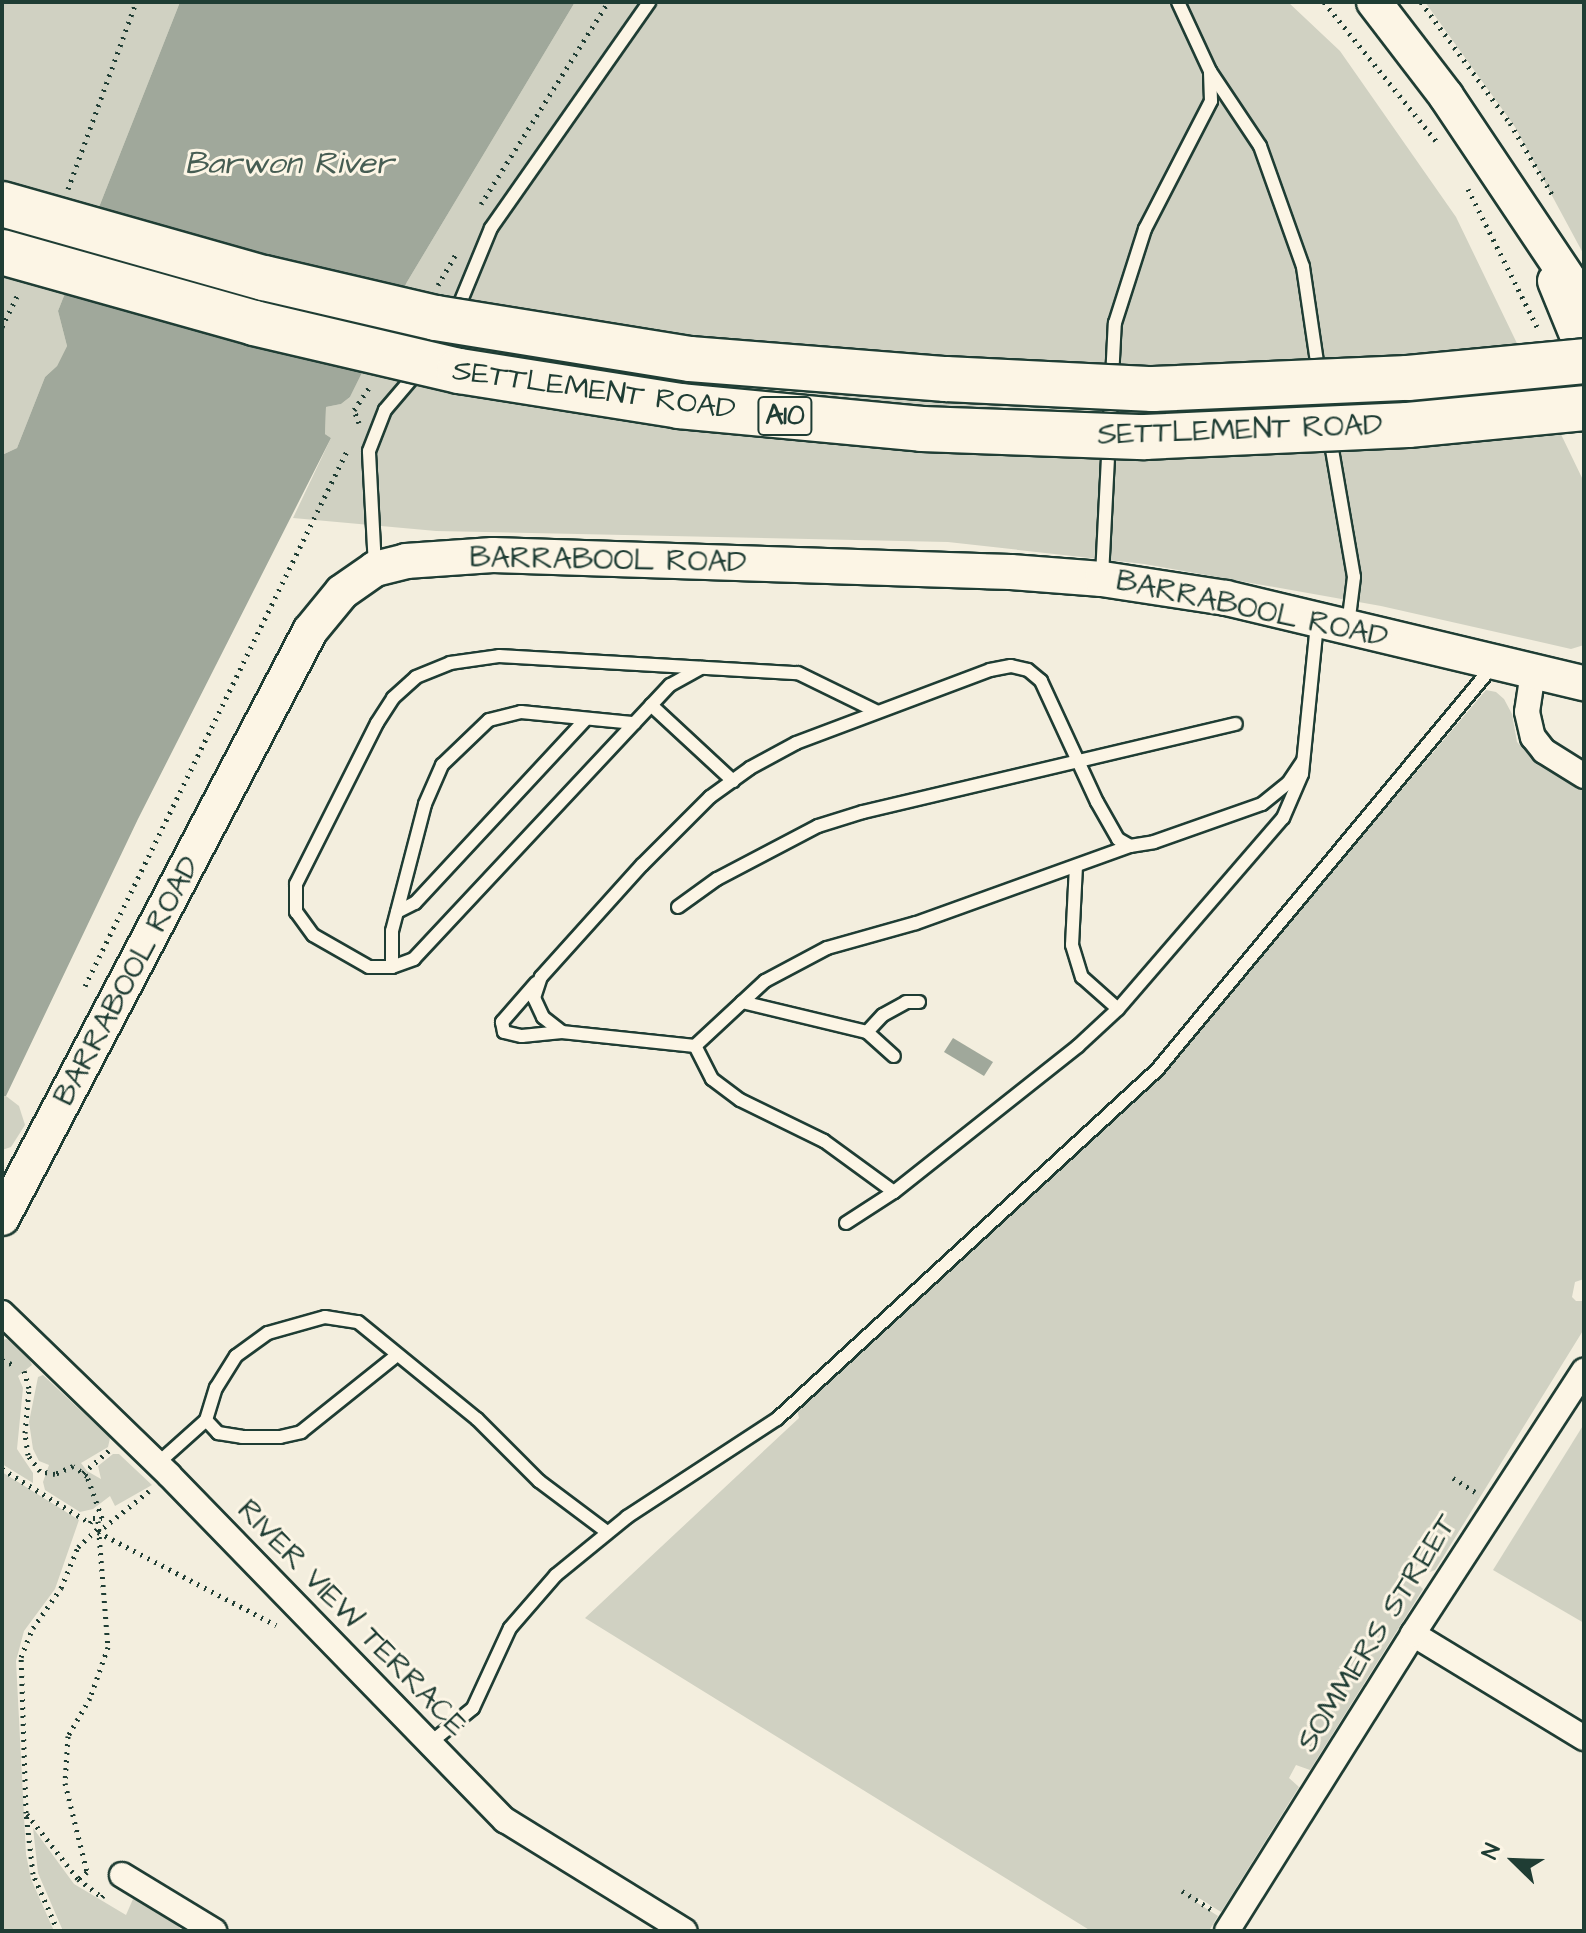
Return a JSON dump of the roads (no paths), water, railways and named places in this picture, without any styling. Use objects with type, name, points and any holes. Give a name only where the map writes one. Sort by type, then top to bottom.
[{"type":"highway","name":"SETTLEMENT ROAD","points":[[2,204],[264,278],[421,314],[690,359],[946,379],[1153,389],[1408,378],[1584,361]]},
{"type":"highway","name":"SETTLEMENT ROAD","points":[[11,271],[459,371],[679,406],[922,429],[1145,437],[1408,425],[1584,408]]},
{"type":"street","points":[[1374,2],[1446,96],[1584,302]]},
{"type":"street","points":[[1532,225],[1584,352]]},
{"type":"street","name":"BARRABOOL ROAD","points":[[2,1218],[310,631],[342,592],[375,569],[406,561],[493,555],[982,571],[1102,579],[1226,598],[1584,683]]},
{"type":"street","points":[[1533,672],[1527,712],[1530,731],[1544,751],[1584,776]]},
{"type":"street","name":"RIVER VIEW TERRACE","points":[[2,1313],[163,1469],[505,1820],[685,1931]]},
{"type":"street","name":"SOMMERS STREET","points":[[1230,1927],[1413,1634],[1584,1371]]},
{"type":"street","points":[[1413,1634],[1584,1738]]},
{"type":"street","points":[[122,1875],[214,1931]]},
{"type":"lane","points":[[375,569],[369,451],[385,410],[444,342],[491,228],[649,2]]},
{"type":"lane","points":[[1178,2],[1210,71],[1260,146],[1303,267],[1322,391]]},
{"type":"lane","points":[[1102,579],[1115,323],[1145,229],[1211,101],[1210,71]]},
{"type":"lane","points":[[846,1223],[894,1192],[1078,1046],[1118,1009],[1283,818],[1302,774],[1332,623],[1354,577],[1327,420]]},
{"type":"lane","points":[[701,668],[681,676],[651,705],[414,959],[392,967],[369,967],[313,935],[296,912],[296,884],[393,698],[416,677],[450,663],[499,656],[798,673],[876,711]]},
{"type":"lane","points":[[430,1743],[473,1708],[510,1628],[556,1575],[607,1532],[777,1419],[1157,1070],[1495,663]]},
{"type":"lane","points":[[1130,846],[1118,839],[1041,681],[1028,670],[1011,666],[990,670],[796,743],[710,797],[642,865],[541,977],[502,1022],[504,1032],[522,1036],[562,1032],[695,1046],[765,981],[827,948],[916,923],[1130,846],[1154,842],[1262,804],[1288,783],[1303,761]]},
{"type":"lane","points":[[651,705],[733,781]]},
{"type":"lane","points":[[392,967],[392,931],[425,804],[442,765],[489,720],[521,712],[634,723]]},
{"type":"lane","points":[[397,912],[415,903],[586,719]]},
{"type":"lane","points":[[678,907],[717,879],[818,826],[863,812],[1236,724]]},
{"type":"lane","points":[[1076,866],[1072,945],[1082,977],[1118,1009]]},
{"type":"lane","points":[[541,977],[534,998],[543,1017],[562,1032]]},
{"type":"lane","points":[[742,1002],[867,1032],[894,1056]]},
{"type":"lane","points":[[867,1032],[883,1015],[906,1002],[919,1002]]},
{"type":"lane","points":[[695,1046],[712,1079],[740,1100],[824,1141],[894,1192]]},
{"type":"lane","points":[[163,1469],[206,1420],[216,1388],[236,1356],[268,1333],[325,1317],[358,1322],[477,1419],[539,1481],[607,1532]]},
{"type":"lane","points":[[206,1420],[218,1433],[242,1437],[280,1437],[301,1432],[397,1355]]},
{"type":"water","name":"Barwon River","points":[[180,2],[575,2],[407,282],[350,397],[341,404],[326,407],[325,434],[331,438],[138,819],[6,1096],[2,1097],[2,455],[17,448],[45,377],[57,366],[67,346],[58,311]]},
{"type":"water","points":[[953,1038],[993,1062],[984,1076],[944,1052]]}]
